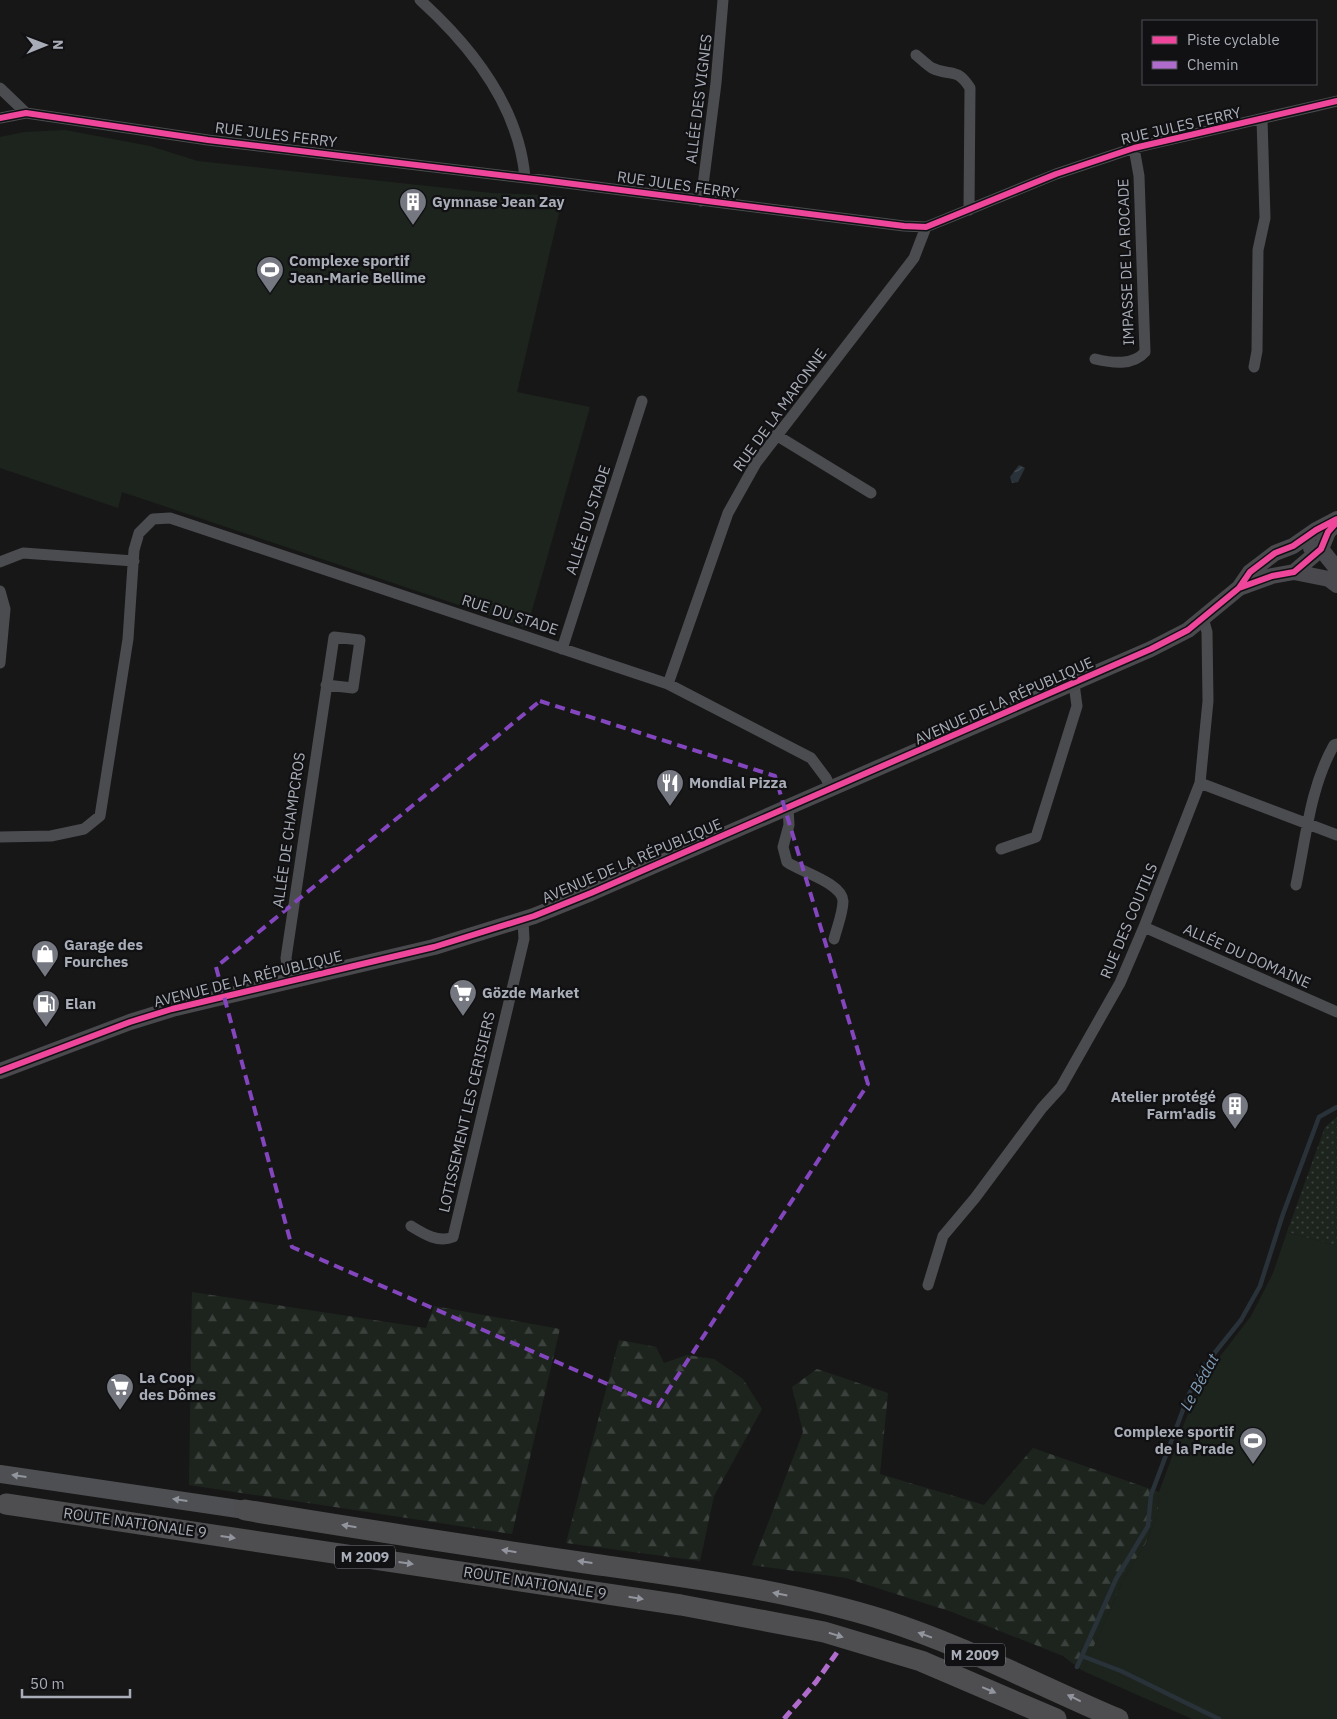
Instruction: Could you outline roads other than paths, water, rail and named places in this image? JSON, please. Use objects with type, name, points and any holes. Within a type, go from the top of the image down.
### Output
[{"type":"highway","name":"ROUTE NATIONALE 9","points":[[3,1504],[681,1605],[824,1632],[921,1661],[1056,1719]]},
{"type":"highway","name":"ROUTE NATIONALE 9","points":[[245,1510],[786,1595],[884,1620],[933,1638],[1039,1682],[1118,1719]]},
{"type":"main road","name":"M 2009","points":[[0,1474],[245,1510]]},
{"type":"street","points":[[420,0],[438,16],[474,57],[504,104],[519,142],[525,178]]},
{"type":"street","name":"ALLÉE DES VIGNES","points":[[701,201],[716,84],[723,0]]},
{"type":"street","points":[[916,55],[933,69],[951,71],[964,78],[970,88],[969,210]]},
{"type":"street","points":[[0,88],[26,112]]},
{"type":"street","name":"RUE JULES FERRY","points":[[0,118],[26,112],[208,140],[904,226],[926,227],[1056,174],[1134,148],[1337,101]]},
{"type":"street","name":"RUE JULES FERRY","points":[[1254,367],[1258,250],[1265,218],[1262,119]]},
{"type":"street","name":"IMPASSE DE LA ROCADE","points":[[1095,359],[1110,362],[1133,361],[1145,352],[1139,176],[1134,148]]},
{"type":"street","name":"RUE DE LA MARONNE","points":[[668,684],[728,512],[756,463],[776,435],[914,258],[926,227]]},
{"type":"street","name":"ALLÉE DU STADE","points":[[562,648],[642,401]]},
{"type":"street","points":[[776,435],[871,493]]},
{"type":"street","name":"RUE DU STADE","points":[[134,561],[134,550],[139,533],[153,519],[170,518],[668,684],[811,758],[826,778],[831,789]]},
{"type":"street","name":"AVENUE DE LA RÉPUBLIQUE","points":[[0,1071],[130,1022],[172,1009],[434,947],[523,920],[788,808],[1151,649],[1188,630],[1239,588],[1250,572],[1275,553],[1293,546],[1316,530],[1337,521]]},
{"type":"street","name":"AVENUE DE LA RÉPUBLIQUE","points":[[1239,588],[1272,576],[1294,572],[1320,549],[1328,532],[1337,521]]},
{"type":"street","points":[[1293,546],[1320,549],[1337,569]]},
{"type":"street","points":[[0,562],[22,553],[134,561],[128,639],[100,816],[84,829],[51,836],[0,837]]},
{"type":"street","points":[[1294,572],[1329,580],[1337,585]]},
{"type":"street","points":[[0,591],[5,609],[0,663]]},
{"type":"street","name":"RUE DES COUTILS","points":[[928,1285],[943,1236],[1042,1108],[1061,1087],[1120,983],[1144,926],[1200,783],[1208,701],[1206,632],[1203,618]]},
{"type":"street","name":"ALLÉE DE CHAMPCROS","points":[[290,980],[286,958],[326,685],[334,636],[360,640],[353,688],[326,685]]},
{"type":"street","points":[[1001,850],[1036,837],[1077,706],[1074,684]]},
{"type":"street","points":[[1296,885],[1316,784],[1325,761],[1337,744]]},
{"type":"street","points":[[1200,783],[1337,835]]},
{"type":"street","points":[[788,808],[789,824],[783,847],[787,862],[835,887],[842,894],[843,903],[834,939]]},
{"type":"street","name":"LOTISSEMENT LES CERISIERS","points":[[411,1226],[426,1235],[446,1240],[453,1237],[524,939],[523,920]]},
{"type":"street","name":"ALLÉE DU DOMAINE","points":[[1144,926],[1337,1012]]},
{"type":"water","points":[[1019,465],[1025,468],[1018,482],[1012,483],[1010,477]]},
{"type":"waterway","name":"Le Bédat","points":[[1077,1667],[1116,1579],[1148,1526],[1151,1495],[1189,1394],[1205,1365],[1241,1320],[1260,1286],[1283,1214],[1319,1117],[1337,1107]]},
{"type":"waterway","points":[[1082,1656],[1121,1671],[1219,1719]]},
{"type":"place","name":"Gymnase Jean Zay","points":[[413,226]]},
{"type":"place","name":"Complexe sportif Jean-Marie Bellime","points":[[270,294]]},
{"type":"place","name":"Mondial Pizza","points":[[670,807]]},
{"type":"place","name":"Garage des Fourches","points":[[45,978]]},
{"type":"place","name":"Gözde Market","points":[[463,1017]]},
{"type":"place","name":"Elan","points":[[46,1028]]},
{"type":"place","name":"Atelier protégé Farm'adis","points":[[1235,1130]]},
{"type":"place","name":"La Coop des Dômes","points":[[120,1411]]},
{"type":"place","name":"Complexe sportif de la Prade","points":[[1253,1465]]}]
